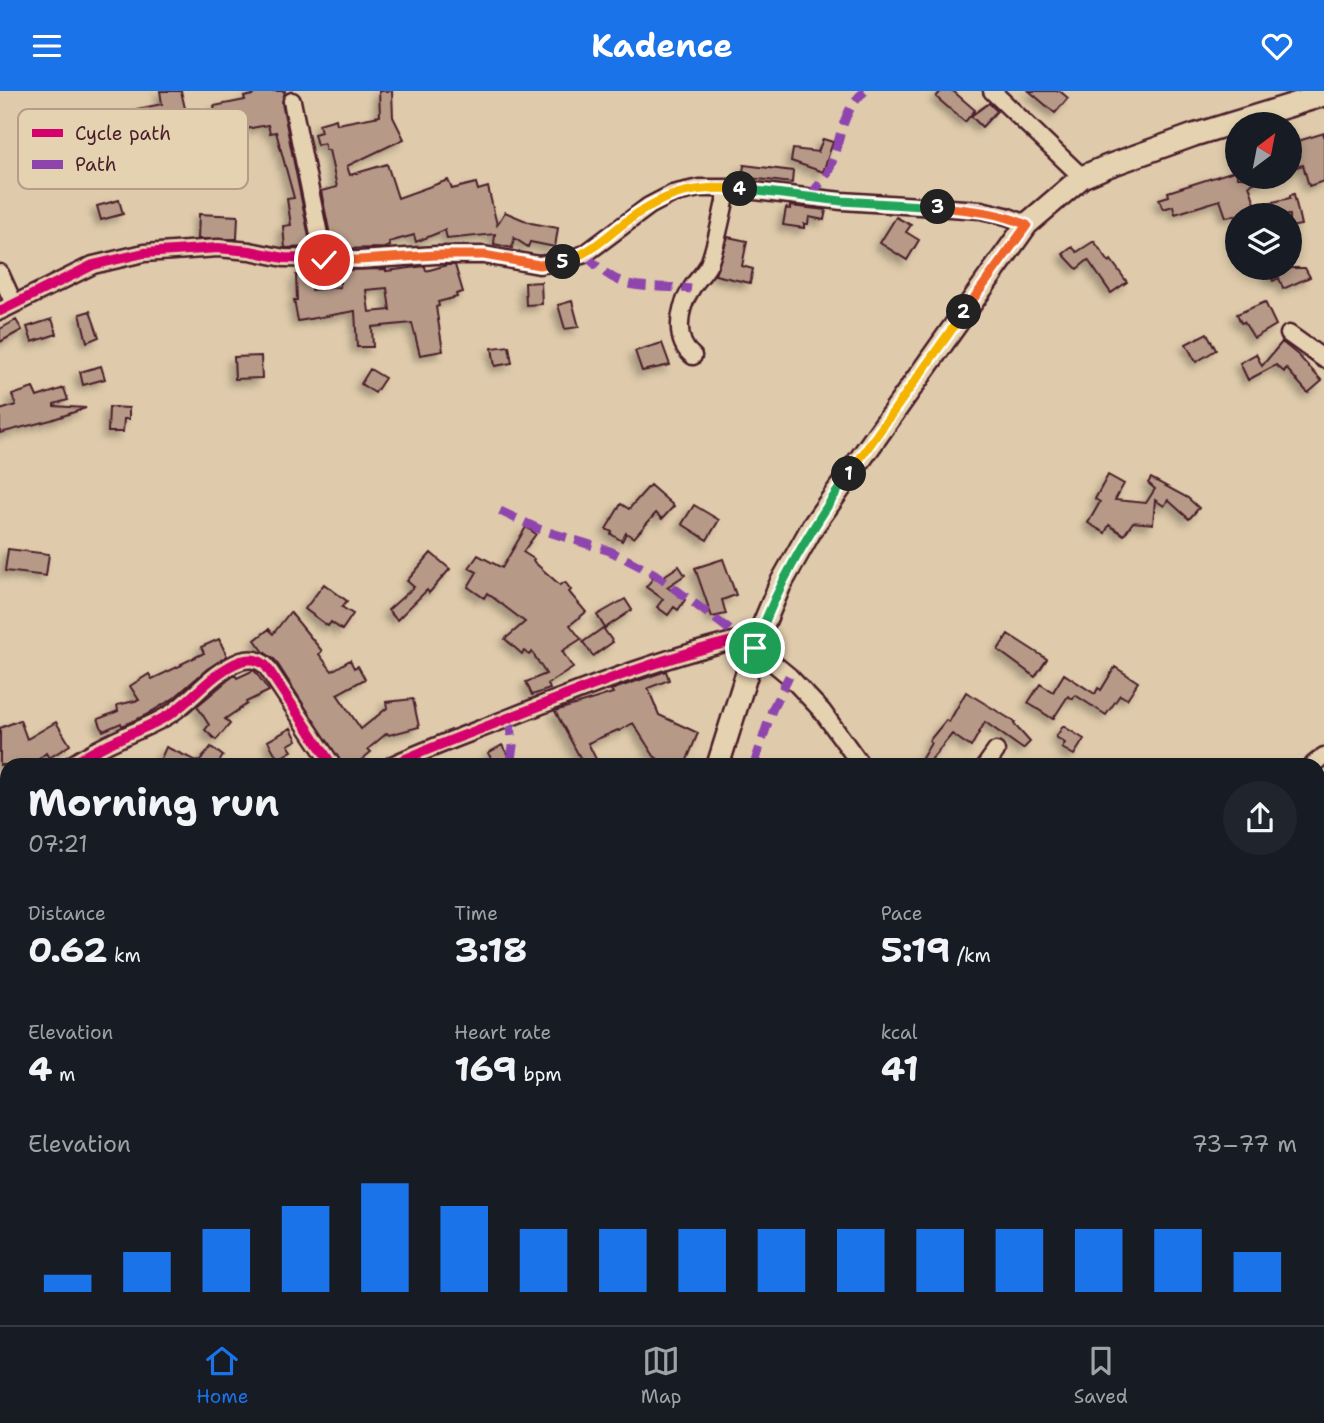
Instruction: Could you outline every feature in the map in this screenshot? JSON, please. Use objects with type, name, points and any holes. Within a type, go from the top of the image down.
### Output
[{"type":"main road","points":[[720,758],[757,641],[780,585],[813,526],[1027,225],[1082,177],[1292,97],[1324,95]]},
{"type":"street","points":[[992,91],[1082,177]]},
{"type":"street","points":[[292,101],[324,260]]},
{"type":"street","points":[[0,273],[7,308],[93,265],[144,253],[218,248],[284,258],[324,260],[484,255],[539,265],[585,254],[625,222],[672,194],[699,188],[728,188],[842,201],[981,210],[1027,225]]},
{"type":"street","points":[[693,356],[685,350],[680,333],[683,303],[708,267],[728,188]]},
{"type":"street","points":[[1289,334],[1324,359]]},
{"type":"street","points":[[407,758],[563,695],[713,645],[757,641],[822,711],[857,758]]},
{"type":"street","points":[[83,758],[157,722],[174,712],[222,672],[241,661],[252,659],[266,666],[327,758]]},
{"type":"street","points":[[991,758],[996,751]]},
{"type":"building","points":[[160,91],[181,91],[185,109],[137,109],[162,104]]},
{"type":"building","points":[[252,91],[285,91],[282,103],[311,247],[285,248],[283,226],[291,225],[287,199],[294,198],[276,132],[270,133],[268,125],[248,129],[248,109],[215,109],[214,106],[245,100],[244,97],[253,95]]},
{"type":"building","points":[[379,91],[392,91],[393,117],[404,139],[347,166],[350,175],[387,164],[398,198],[448,180],[452,189],[476,183],[478,190],[488,187],[497,225],[505,212],[531,223],[558,228],[555,247],[530,242],[528,247],[514,238],[512,248],[494,244],[495,234],[447,239],[445,230],[416,242],[414,235],[389,242],[390,246],[384,248],[333,249],[321,191],[337,187],[329,150],[326,150],[324,143],[317,145],[314,134],[321,132],[319,124],[336,119],[337,124],[380,116]]},
{"type":"building","points":[[941,91],[953,91],[975,110],[965,122],[936,97]]},
{"type":"building","points":[[1029,91],[1060,91],[1068,98],[1055,113]]},
{"type":"building","points":[[989,103],[997,111],[982,127],[971,116]]},
{"type":"building","points":[[1324,133],[1324,181],[1309,186],[1302,165],[1302,140]]},
{"type":"building","points":[[823,139],[833,142],[823,172],[791,161],[793,149],[818,152]]},
{"type":"building","points":[[744,165],[793,171],[792,183],[742,177]]},
{"type":"building","points":[[1225,174],[1225,189],[1250,189],[1255,203],[1225,203],[1225,214],[1220,200],[1175,214],[1173,206],[1163,209],[1159,199],[1169,196],[1168,192]]},
{"type":"building","points":[[1294,194],[1296,203],[1269,203],[1290,198],[1290,195]]},
{"type":"building","points":[[119,200],[123,214],[101,220],[97,206]]},
{"type":"building","points":[[790,206],[826,210],[824,220],[809,217],[804,228],[783,225],[786,208],[790,209]]},
{"type":"building","points":[[199,214],[238,216],[237,239],[198,239]]},
{"type":"building","points":[[896,217],[911,225],[906,232],[919,240],[907,260],[880,243]]},
{"type":"building","points":[[728,237],[747,241],[742,266],[753,269],[750,283],[715,275]]},
{"type":"building","points":[[1094,241],[1127,282],[1111,293],[1088,260],[1077,269],[1063,254],[1072,247],[1077,252]]},
{"type":"building","points":[[455,265],[463,292],[456,294],[457,297],[438,302],[439,306],[436,307],[443,351],[420,355],[412,323],[372,327],[373,347],[357,347],[355,311],[298,321],[294,300],[297,300],[296,275],[310,274],[312,290],[340,287],[340,270],[386,271],[425,266],[426,271]],"holes":[[[387,288],[390,310],[369,312],[366,290]]]},
{"type":"building","points":[[1302,268],[1305,268],[1310,277],[1283,289],[1280,280],[1302,280]]},
{"type":"building","points":[[541,282],[542,304],[526,305],[525,283]]},
{"type":"building","points":[[572,301],[579,327],[565,329],[558,305]]},
{"type":"building","points":[[1265,302],[1276,325],[1254,338],[1237,314]]},
{"type":"building","points":[[90,311],[99,337],[87,342],[80,314]]},
{"type":"building","points":[[52,319],[57,334],[32,342],[27,327]]},
{"type":"building","points":[[16,320],[22,330],[0,342],[0,329]]},
{"type":"building","points":[[1207,333],[1216,350],[1196,362],[1186,344]]},
{"type":"building","points":[[1282,342],[1322,381],[1308,393],[1286,368],[1284,372],[1276,365],[1248,380],[1240,363],[1256,354],[1262,366]]},
{"type":"building","points":[[662,343],[670,365],[642,371],[635,351]]},
{"type":"building","points":[[509,346],[512,363],[495,366],[492,348]]},
{"type":"building","points":[[261,356],[262,378],[235,379],[234,357]]},
{"type":"building","points":[[101,366],[105,379],[83,385],[80,372]]},
{"type":"building","points":[[370,369],[385,378],[375,393],[361,384]]},
{"type":"building","points":[[33,388],[37,397],[64,388],[68,400],[54,406],[86,408],[0,433],[0,410],[16,405],[12,395]]},
{"type":"building","points":[[109,407],[129,408],[129,419],[124,419],[123,432],[108,432]]},
{"type":"building","points":[[1108,475],[1124,484],[1115,500],[1146,503],[1155,489],[1148,483],[1151,478],[1188,498],[1199,508],[1189,519],[1168,500],[1164,506],[1155,500],[1153,524],[1133,522],[1124,535],[1109,525],[1105,533],[1088,523],[1100,502],[1095,499]]},
{"type":"building","points":[[650,485],[674,506],[662,519],[656,513],[634,538],[626,533],[622,541],[611,534],[612,532],[606,529],[621,504],[629,509]]},
{"type":"building","points":[[694,505],[719,520],[707,540],[682,524]]},
{"type":"building","points":[[526,527],[536,534],[523,552],[560,585],[565,582],[571,590],[569,592],[586,612],[570,625],[581,639],[562,651],[573,668],[548,684],[550,689],[532,695],[526,682],[546,674],[532,652],[529,655],[524,651],[522,654],[505,639],[525,622],[487,593],[484,598],[468,587],[477,572],[469,568],[478,555],[502,568]]},
{"type":"building","points":[[8,549],[49,554],[46,576],[5,571]]},
{"type":"building","points":[[431,553],[450,569],[429,593],[427,590],[397,620],[388,610],[414,587],[407,581]]},
{"type":"building","points":[[723,559],[736,595],[722,600],[726,614],[712,617],[695,568]]},
{"type":"building","points":[[679,566],[685,575],[667,587],[685,600],[678,610],[674,607],[668,615],[657,607],[663,599],[646,587],[654,577],[658,580]]},
{"type":"building","points":[[324,584],[347,601],[342,607],[353,614],[342,630],[331,622],[328,626],[305,609]]},
{"type":"building","points":[[625,599],[632,610],[605,628],[597,615]]},
{"type":"building","points":[[290,612],[322,651],[319,654],[332,671],[350,660],[354,668],[358,666],[365,679],[337,694],[361,729],[387,708],[386,702],[413,699],[419,727],[389,735],[387,733],[368,749],[371,752],[364,758],[338,758],[275,660],[264,652],[255,640],[269,629],[273,634]]},
{"type":"building","points":[[603,628],[613,642],[593,656],[583,642]]},
{"type":"building","points":[[1008,634],[1047,659],[1035,677],[998,650]]},
{"type":"building","points":[[219,639],[227,656],[207,669],[174,698],[144,716],[103,731],[98,719],[118,711],[117,705],[139,700],[130,686],[149,674],[152,679],[182,665],[204,653],[201,647]]},
{"type":"building","points":[[1115,667],[1138,682],[1127,699],[1120,695],[1106,715],[1075,695],[1073,699],[1068,696],[1053,719],[1028,703],[1040,684],[1053,692],[1064,674],[1095,694],[1098,688],[1101,690]]},
{"type":"building","points":[[254,670],[269,691],[246,702],[247,704],[225,719],[230,724],[216,740],[205,730],[209,725],[197,706],[235,675],[237,678]]},
{"type":"building","points":[[666,671],[669,680],[648,688],[659,715],[698,733],[688,758],[657,758],[633,723],[588,743],[596,758],[580,758],[555,711],[613,693],[611,690]]},
{"type":"building","points":[[966,692],[1015,722],[1030,742],[1023,749],[985,722],[971,747],[952,734],[933,758],[922,758],[931,743],[929,741],[946,720],[949,722]]},
{"type":"building","points":[[20,720],[27,739],[56,722],[70,745],[49,758],[46,753],[40,758],[0,758],[0,728]]},
{"type":"building","points":[[1063,726],[1084,739],[1074,755],[1062,748],[1065,743],[1056,737]]},
{"type":"building","points":[[291,728],[297,740],[288,745],[292,751],[280,758],[268,741]]},
{"type":"building","points":[[502,745],[510,758],[491,758],[488,753]]},
{"type":"building","points":[[166,747],[190,758],[161,758]]},
{"type":"building","points":[[211,747],[223,756],[222,758],[202,758]]},
{"type":"marked path","points":[[809,197],[827,174],[846,118],[865,91]]},
{"type":"marked path","points":[[585,254],[598,267],[622,282],[691,289]]},
{"type":"marked path","points":[[500,511],[539,529],[610,551],[655,574],[742,639]]},
{"type":"marked path","points":[[756,758],[772,710],[789,676]]},
{"type":"marked path","points":[[509,718],[513,746],[511,758]]},
{"type":"cycle path","points":[[0,311],[93,265],[144,253],[218,248],[284,258],[359,260],[484,255],[539,265],[563,261],[585,254],[649,206],[672,194],[699,188],[728,188],[842,201],[981,210],[1027,224]]},
{"type":"cycle path","points":[[409,758],[634,671],[727,642],[759,635]]},
{"type":"cycle path","points":[[83,758],[166,717],[222,671],[231,665],[251,659],[266,666],[327,758]]},
{"type":"route","points":[[324,260],[484,255],[539,265],[563,261],[585,254],[649,206],[672,194],[699,188],[728,188],[842,201],[981,210],[1027,225],[813,526],[780,585],[755,648]]}]
